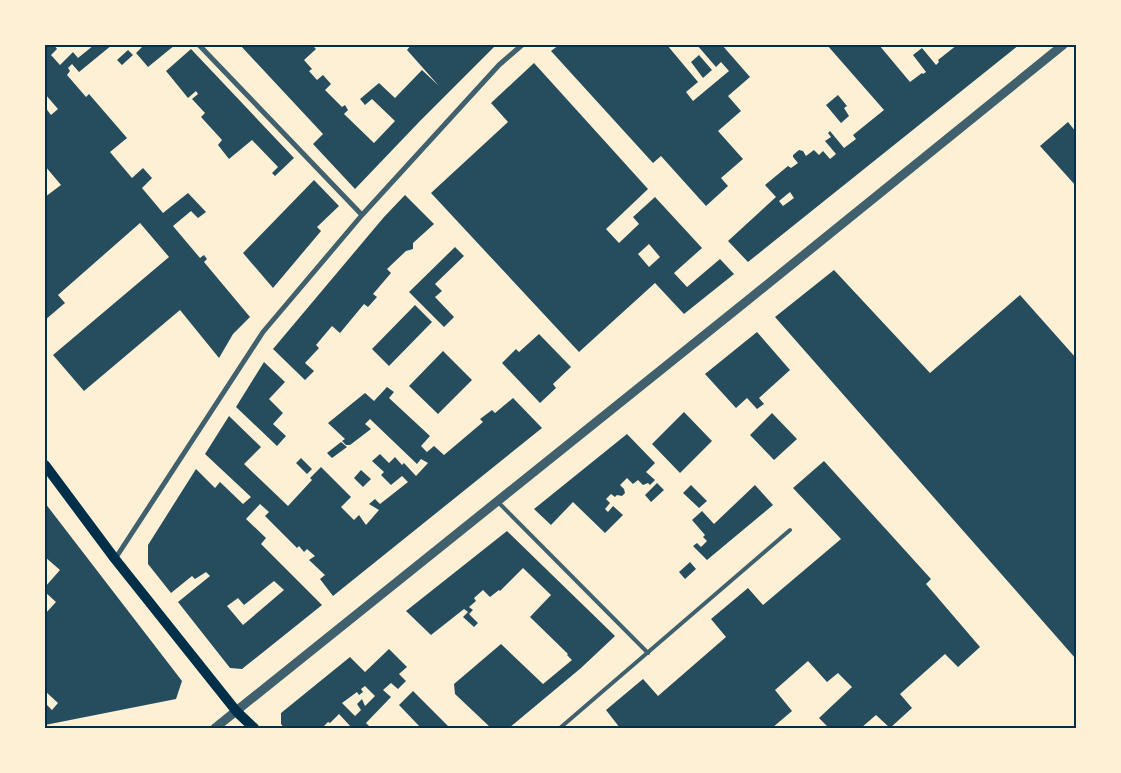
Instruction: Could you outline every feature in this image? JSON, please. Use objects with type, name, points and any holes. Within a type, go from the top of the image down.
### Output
[{"type":"main road","points":[[45,465],[115,559],[237,712],[254,728]]},
{"type":"street","points":[[199,45],[362,215]]},
{"type":"street","points":[[115,559],[255,342],[362,215],[499,65],[522,45]]},
{"type":"street","points":[[215,728],[1062,45]]},
{"type":"lane","points":[[497,501],[648,652]]},
{"type":"lane","points":[[560,728],[790,530]]},
{"type":"building","points":[[45,45],[54,45],[57,49],[51,55],[60,65],[73,52],[78,58],[94,45],[112,45],[79,72],[72,64],[68,68],[70,71],[67,75],[86,97],[89,94],[127,138],[110,152],[132,178],[143,168],[152,178],[142,188],[163,213],[188,193],[206,212],[198,218],[191,211],[173,226],[200,258],[204,255],[207,259],[204,262],[250,317],[233,334],[219,358],[180,310],[84,391],[53,355],[169,257],[140,223],[58,295],[65,303],[45,320],[45,197],[61,185],[45,166],[45,107],[51,115],[58,109],[45,94]]},
{"type":"building","points":[[140,45],[175,45],[148,67],[136,53],[142,47]]},
{"type":"building","points":[[240,45],[312,45],[316,49],[304,60],[312,69],[309,71],[317,80],[323,75],[331,84],[325,90],[342,107],[345,105],[348,110],[344,114],[374,143],[395,121],[372,99],[365,105],[360,99],[379,83],[395,98],[422,70],[439,86],[407,50],[411,45],[496,45],[355,189],[313,144],[323,134]]},
{"type":"building","points":[[559,45],[667,45],[698,82],[686,92],[693,101],[729,71],[721,62],[716,67],[697,45],[722,45],[750,77],[728,96],[741,111],[718,131],[743,159],[721,178],[728,186],[706,206],[661,156],[653,163],[551,51]]},
{"type":"building","points":[[827,45],[879,45],[910,82],[926,72],[913,55],[922,48],[936,65],[939,62],[938,60],[957,45],[962,47],[965,45],[1019,45],[748,262],[728,241],[776,197],[765,185],[788,166],[791,168],[798,163],[793,155],[799,150],[803,151],[806,156],[814,150],[819,155],[823,151],[830,159],[836,154],[825,141],[831,137],[828,133],[830,131],[844,148],[856,139],[853,135],[884,110]],"holes":[[[790,192],[794,198],[783,206],[779,201]]]},
{"type":"building","points":[[191,49],[294,158],[275,176],[272,173],[278,167],[252,140],[229,159],[218,145],[222,140],[201,117],[205,113],[192,99],[198,94],[196,91],[188,98],[166,71]]},
{"type":"building","points":[[128,50],[133,55],[122,65],[117,60]]},
{"type":"building","points":[[699,55],[712,70],[703,78],[691,62]]},
{"type":"building","points":[[534,63],[648,189],[606,229],[619,243],[639,224],[633,217],[655,197],[702,248],[674,273],[687,287],[720,259],[734,274],[684,314],[655,283],[579,352],[431,193],[508,122],[491,103]],"holes":[[[649,244],[660,257],[649,267],[638,254]]]},
{"type":"building","points":[[838,95],[847,106],[844,108],[849,116],[841,123],[826,105]]},
{"type":"building","points":[[1068,122],[1076,132],[1076,186],[1040,146]]},
{"type":"building","points":[[314,180],[339,206],[317,227],[321,231],[273,288],[243,253]]},
{"type":"building","points":[[405,195],[434,224],[413,243],[413,249],[406,251],[387,269],[391,273],[373,294],[377,297],[368,307],[364,304],[340,333],[332,326],[316,345],[319,348],[305,363],[314,371],[305,380],[273,349],[384,217]]},
{"type":"building","points":[[455,247],[464,256],[435,284],[442,291],[435,297],[454,317],[444,327],[409,292]]},
{"type":"building","points":[[834,270],[930,373],[1020,295],[1076,358],[1076,659],[775,317]]},
{"type":"building","points":[[415,305],[432,322],[389,366],[372,349]]},
{"type":"building","points":[[757,332],[790,370],[759,398],[764,404],[757,409],[747,398],[736,408],[705,374]]},
{"type":"building","points":[[539,334],[571,367],[553,384],[556,388],[540,403],[502,363],[516,349],[519,352]]},
{"type":"building","points":[[443,351],[472,380],[438,414],[409,386]]},
{"type":"building","points":[[264,362],[285,382],[269,399],[283,413],[273,424],[286,436],[277,446],[236,407]]},
{"type":"building","points":[[387,387],[394,392],[389,398],[430,436],[421,446],[427,452],[434,446],[444,455],[483,422],[480,419],[492,410],[495,413],[513,398],[542,428],[333,596],[320,579],[325,575],[309,560],[315,556],[307,549],[304,552],[299,546],[297,548],[265,516],[269,512],[260,504],[246,519],[266,538],[261,544],[322,605],[242,669],[230,668],[178,602],[210,576],[206,572],[195,579],[192,576],[171,593],[148,564],[148,545],[196,469],[215,488],[220,482],[243,504],[251,497],[205,454],[229,416],[261,447],[244,464],[288,506],[312,480],[310,478],[321,467],[351,497],[341,507],[354,520],[359,515],[366,525],[379,510],[369,504],[375,499],[380,504],[408,482],[402,476],[391,485],[381,475],[384,472],[372,461],[380,454],[389,463],[395,457],[402,465],[404,463],[416,476],[428,463],[421,459],[417,464],[370,419],[365,424],[371,429],[350,445],[346,445],[342,441],[345,439],[328,423],[365,393],[374,401]],"holes":[[[274,581],[284,590],[243,625],[227,606],[238,598],[244,605]]]},
{"type":"building","points":[[684,412],[712,441],[680,473],[652,444]]},
{"type":"building","points":[[772,413],[797,439],[774,460],[750,435]]},
{"type":"building","points":[[627,434],[655,463],[646,472],[655,480],[650,485],[648,483],[643,485],[638,480],[633,484],[627,478],[620,485],[625,493],[622,496],[617,495],[615,497],[611,494],[606,499],[610,503],[605,509],[608,512],[613,506],[623,515],[605,533],[573,502],[551,525],[534,509]]},
{"type":"building","points":[[341,442],[347,447],[332,458],[327,453]]},
{"type":"building","points":[[301,458],[312,469],[307,474],[296,463]]},
{"type":"building","points":[[824,461],[931,579],[926,584],[980,647],[958,667],[945,654],[900,694],[912,708],[890,728],[876,715],[861,728],[829,728],[819,718],[852,687],[838,673],[827,682],[808,661],[775,690],[792,711],[772,728],[620,728],[606,710],[643,679],[658,696],[726,637],[711,619],[748,588],[763,605],[841,539],[793,488]]},
{"type":"building","points":[[361,470],[371,479],[363,487],[354,478]]},
{"type":"building","points":[[657,483],[664,490],[651,502],[645,495]]},
{"type":"building","points":[[691,485],[707,501],[699,508],[683,493]]},
{"type":"building","points":[[755,485],[773,505],[707,560],[693,546],[697,543],[701,547],[707,541],[703,537],[705,535],[692,520],[702,511],[714,524]]},
{"type":"building","points":[[45,503],[182,681],[176,699],[45,725],[45,703],[52,710],[58,703],[45,691],[45,614],[56,602],[45,592],[45,587],[60,570],[45,557]]},
{"type":"building","points":[[507,531],[615,636],[581,668],[509,728],[491,728],[455,694],[454,684],[501,644],[543,684],[572,660],[530,617],[551,595],[523,568],[500,591],[490,597],[483,590],[474,598],[476,601],[469,607],[473,610],[469,614],[478,623],[474,627],[463,617],[468,612],[464,609],[431,635],[406,611]]},
{"type":"building","points":[[690,562],[696,569],[685,579],[679,572]]},
{"type":"building","points":[[389,649],[407,667],[399,674],[406,681],[398,689],[391,683],[383,690],[391,697],[366,723],[371,728],[352,728],[339,714],[330,723],[328,722],[324,728],[284,728],[281,724],[281,713],[350,657],[365,672]],"holes":[[[365,686],[375,696],[365,706],[362,699],[357,704],[361,710],[355,716],[342,703],[357,692],[359,695],[363,692],[361,689]]]},
{"type":"building","points":[[413,691],[450,728],[421,728],[399,705]]}]
